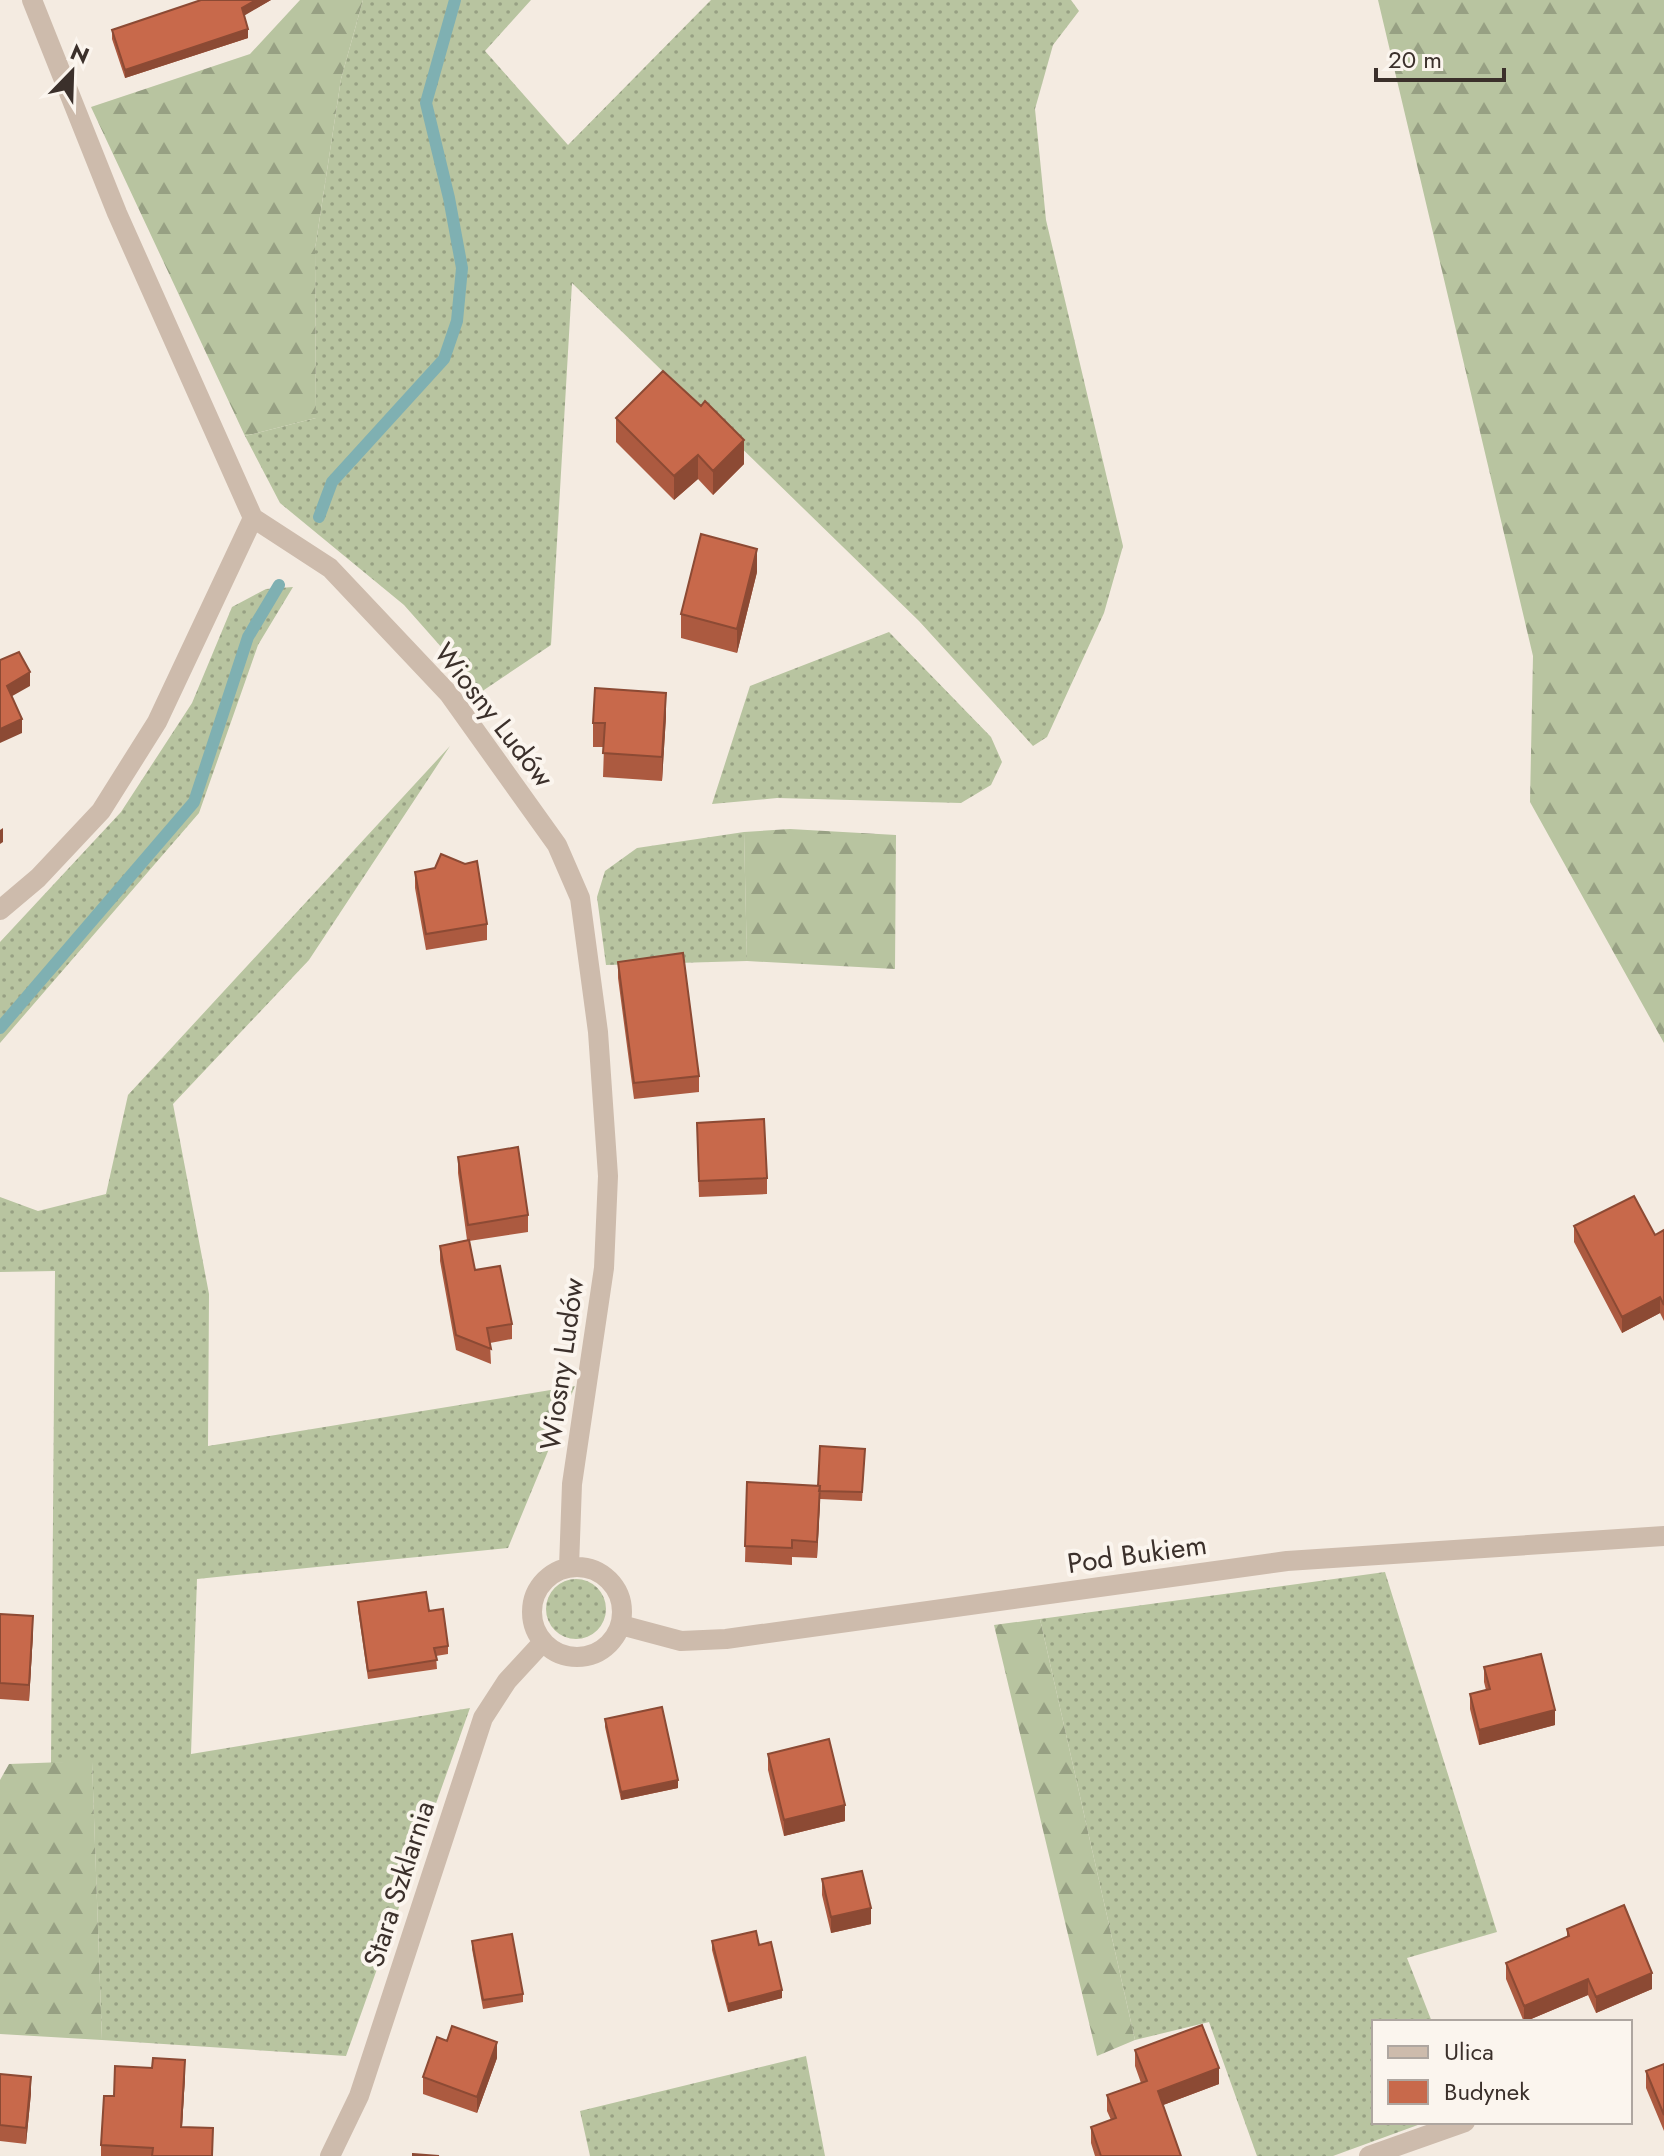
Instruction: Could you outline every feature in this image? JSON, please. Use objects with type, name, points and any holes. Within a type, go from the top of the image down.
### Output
[{"type":"street","points":[[0,910],[38,878],[101,811],[157,722],[253,518],[117,213],[32,0]]},
{"type":"street","name":"Wiosny Ludów","points":[[253,518],[330,568],[449,694],[557,845],[580,898],[598,1032],[608,1176],[604,1268],[572,1484],[569,1567]]},
{"type":"street","name":"Pod Bukiem","points":[[621,1625],[681,1641],[726,1639],[1287,1561],[1664,1536]]},
{"type":"street","points":[[585,1566],[599,1572],[620,1594],[623,1610],[621,1625],[606,1648],[594,1655],[580,1658],[567,1656],[543,1642],[531,1618],[532,1603],[545,1579],[556,1571],[585,1566]]},
{"type":"street","name":"Stara Szklarnia","points":[[330,2156],[359,2096],[483,1718],[507,1681],[543,1642]]},
{"type":"street","points":[[1369,2156],[1459,2124]]},
{"type":"green space","points":[[300,0],[363,0],[341,79],[315,249],[316,418],[245,436],[91,107],[250,54]]},
{"type":"green space","points":[[363,0],[531,0],[485,51],[568,145],[711,0],[1071,0],[1079,11],[1053,45],[1035,109],[1046,220],[1123,546],[1104,613],[1047,737],[1033,746],[919,621],[572,283],[551,645],[481,692],[404,605],[280,503],[245,436],[316,418],[315,249],[341,79]]},
{"type":"green space","points":[[1378,0],[1664,0],[1664,1043],[1530,802],[1533,656]]},
{"type":"green space","points":[[293,587],[258,645],[199,813],[0,1043],[0,942],[121,812],[192,703],[232,607],[266,589]]},
{"type":"green space","points":[[889,632],[991,737],[1002,762],[991,785],[961,803],[777,798],[712,804],[750,686]]},
{"type":"green space","points":[[450,746],[309,960],[173,1104],[209,1294],[208,1446],[575,1386],[508,1548],[197,1579],[191,1754],[470,1708],[346,2056],[102,2040],[92,1762],[51,1763],[55,1271],[0,1272],[0,1197],[38,1211],[106,1194],[128,1095]]},
{"type":"green space","points":[[790,829],[896,835],[895,969],[747,961],[744,832]]},
{"type":"green space","points":[[744,832],[747,961],[606,965],[597,897],[605,871],[637,848]]},
{"type":"green space","points":[[1385,1572],[1497,1932],[1407,1958],[1431,2020],[1372,2020],[1372,2124],[1421,2124],[1333,2156],[1257,2156],[1209,2022],[1135,2040],[1040,1619]]},
{"type":"green space","points":[[576,1579],[587,1581],[597,1588],[604,1598],[604,1620],[597,1630],[587,1637],[576,1639],[565,1637],[555,1630],[548,1620],[546,1609],[548,1598],[555,1588],[565,1581]]},
{"type":"green space","points":[[1040,1619],[1135,2040],[1097,2056],[994,1625]]},
{"type":"green space","points":[[92,1761],[102,2040],[0,2034],[0,1780],[9,1764]]},
{"type":"green space","points":[[806,2056],[825,2156],[590,2156],[580,2111]]},
{"type":"building","points":[[201,0],[256,0],[242,8],[248,29],[125,70],[112,30]]},
{"type":"building","points":[[663,371],[701,406],[705,401],[744,440],[713,471],[698,455],[674,476],[616,418]]},
{"type":"building","points":[[701,534],[757,549],[737,629],[681,614]]},
{"type":"building","points":[[19,652],[30,672],[7,686],[22,719],[0,729],[0,660]]},
{"type":"building","points":[[595,688],[666,693],[662,757],[603,753],[605,723],[593,723]]},
{"type":"building","points":[[441,854],[465,864],[477,861],[487,924],[426,934],[415,872],[435,868]]},
{"type":"building","points":[[683,953],[699,1076],[634,1083],[618,962]]},
{"type":"building","points":[[764,1119],[767,1178],[699,1181],[697,1123]]},
{"type":"building","points":[[518,1147],[528,1215],[468,1225],[458,1157]]},
{"type":"building","points":[[1634,1196],[1655,1235],[1664,1230],[1664,1305],[1660,1297],[1622,1317],[1574,1226]]},
{"type":"building","points":[[469,1240],[475,1270],[500,1266],[512,1324],[487,1328],[491,1349],[456,1335],[440,1246]]},
{"type":"building","points":[[820,1446],[865,1449],[862,1492],[819,1491]]},
{"type":"building","points":[[747,1482],[820,1486],[817,1542],[792,1540],[792,1548],[745,1546]]},
{"type":"building","points":[[426,1592],[429,1611],[443,1609],[448,1646],[434,1648],[437,1660],[368,1671],[358,1602]]},
{"type":"building","points":[[0,1614],[33,1616],[29,1685],[0,1683]]},
{"type":"building","points":[[1541,1654],[1555,1710],[1479,1730],[1470,1694],[1490,1689],[1484,1667]]},
{"type":"building","points":[[662,1707],[678,1780],[621,1792],[605,1719]]},
{"type":"building","points":[[829,1739],[845,1805],[784,1820],[768,1754]]},
{"type":"building","points":[[862,1871],[871,1908],[831,1917],[822,1879]]},
{"type":"building","points":[[1624,1905],[1652,1973],[1596,1997],[1588,1979],[1524,2006],[1506,1963],[1569,1936],[1567,1929]]},
{"type":"building","points":[[756,1931],[759,1945],[771,1942],[782,1990],[728,2004],[712,1941]]},
{"type":"building","points":[[512,1934],[523,1994],[483,2000],[472,1941]]},
{"type":"building","points":[[1202,2025],[1219,2068],[1158,2091],[1181,2156],[1101,2156],[1091,2127],[1116,2118],[1107,2095],[1147,2081],[1135,2050]]},
{"type":"building","points":[[452,2026],[497,2042],[477,2097],[423,2077],[437,2037],[447,2041]]},
{"type":"building","points":[[153,2058],[185,2060],[181,2127],[213,2128],[212,2156],[152,2156],[153,2148],[101,2145],[104,2096],[114,2096],[115,2066],[152,2068]]},
{"type":"building","points":[[1664,2064],[1664,2115],[1646,2071]]},
{"type":"building","points":[[0,2074],[31,2077],[26,2128],[0,2125]]},
{"type":"waterway","points":[[319,517],[332,482],[444,359],[457,321],[462,268],[426,103],[455,0]]},
{"type":"waterway","points":[[0,1028],[194,802],[248,637],[279,585]]}]
